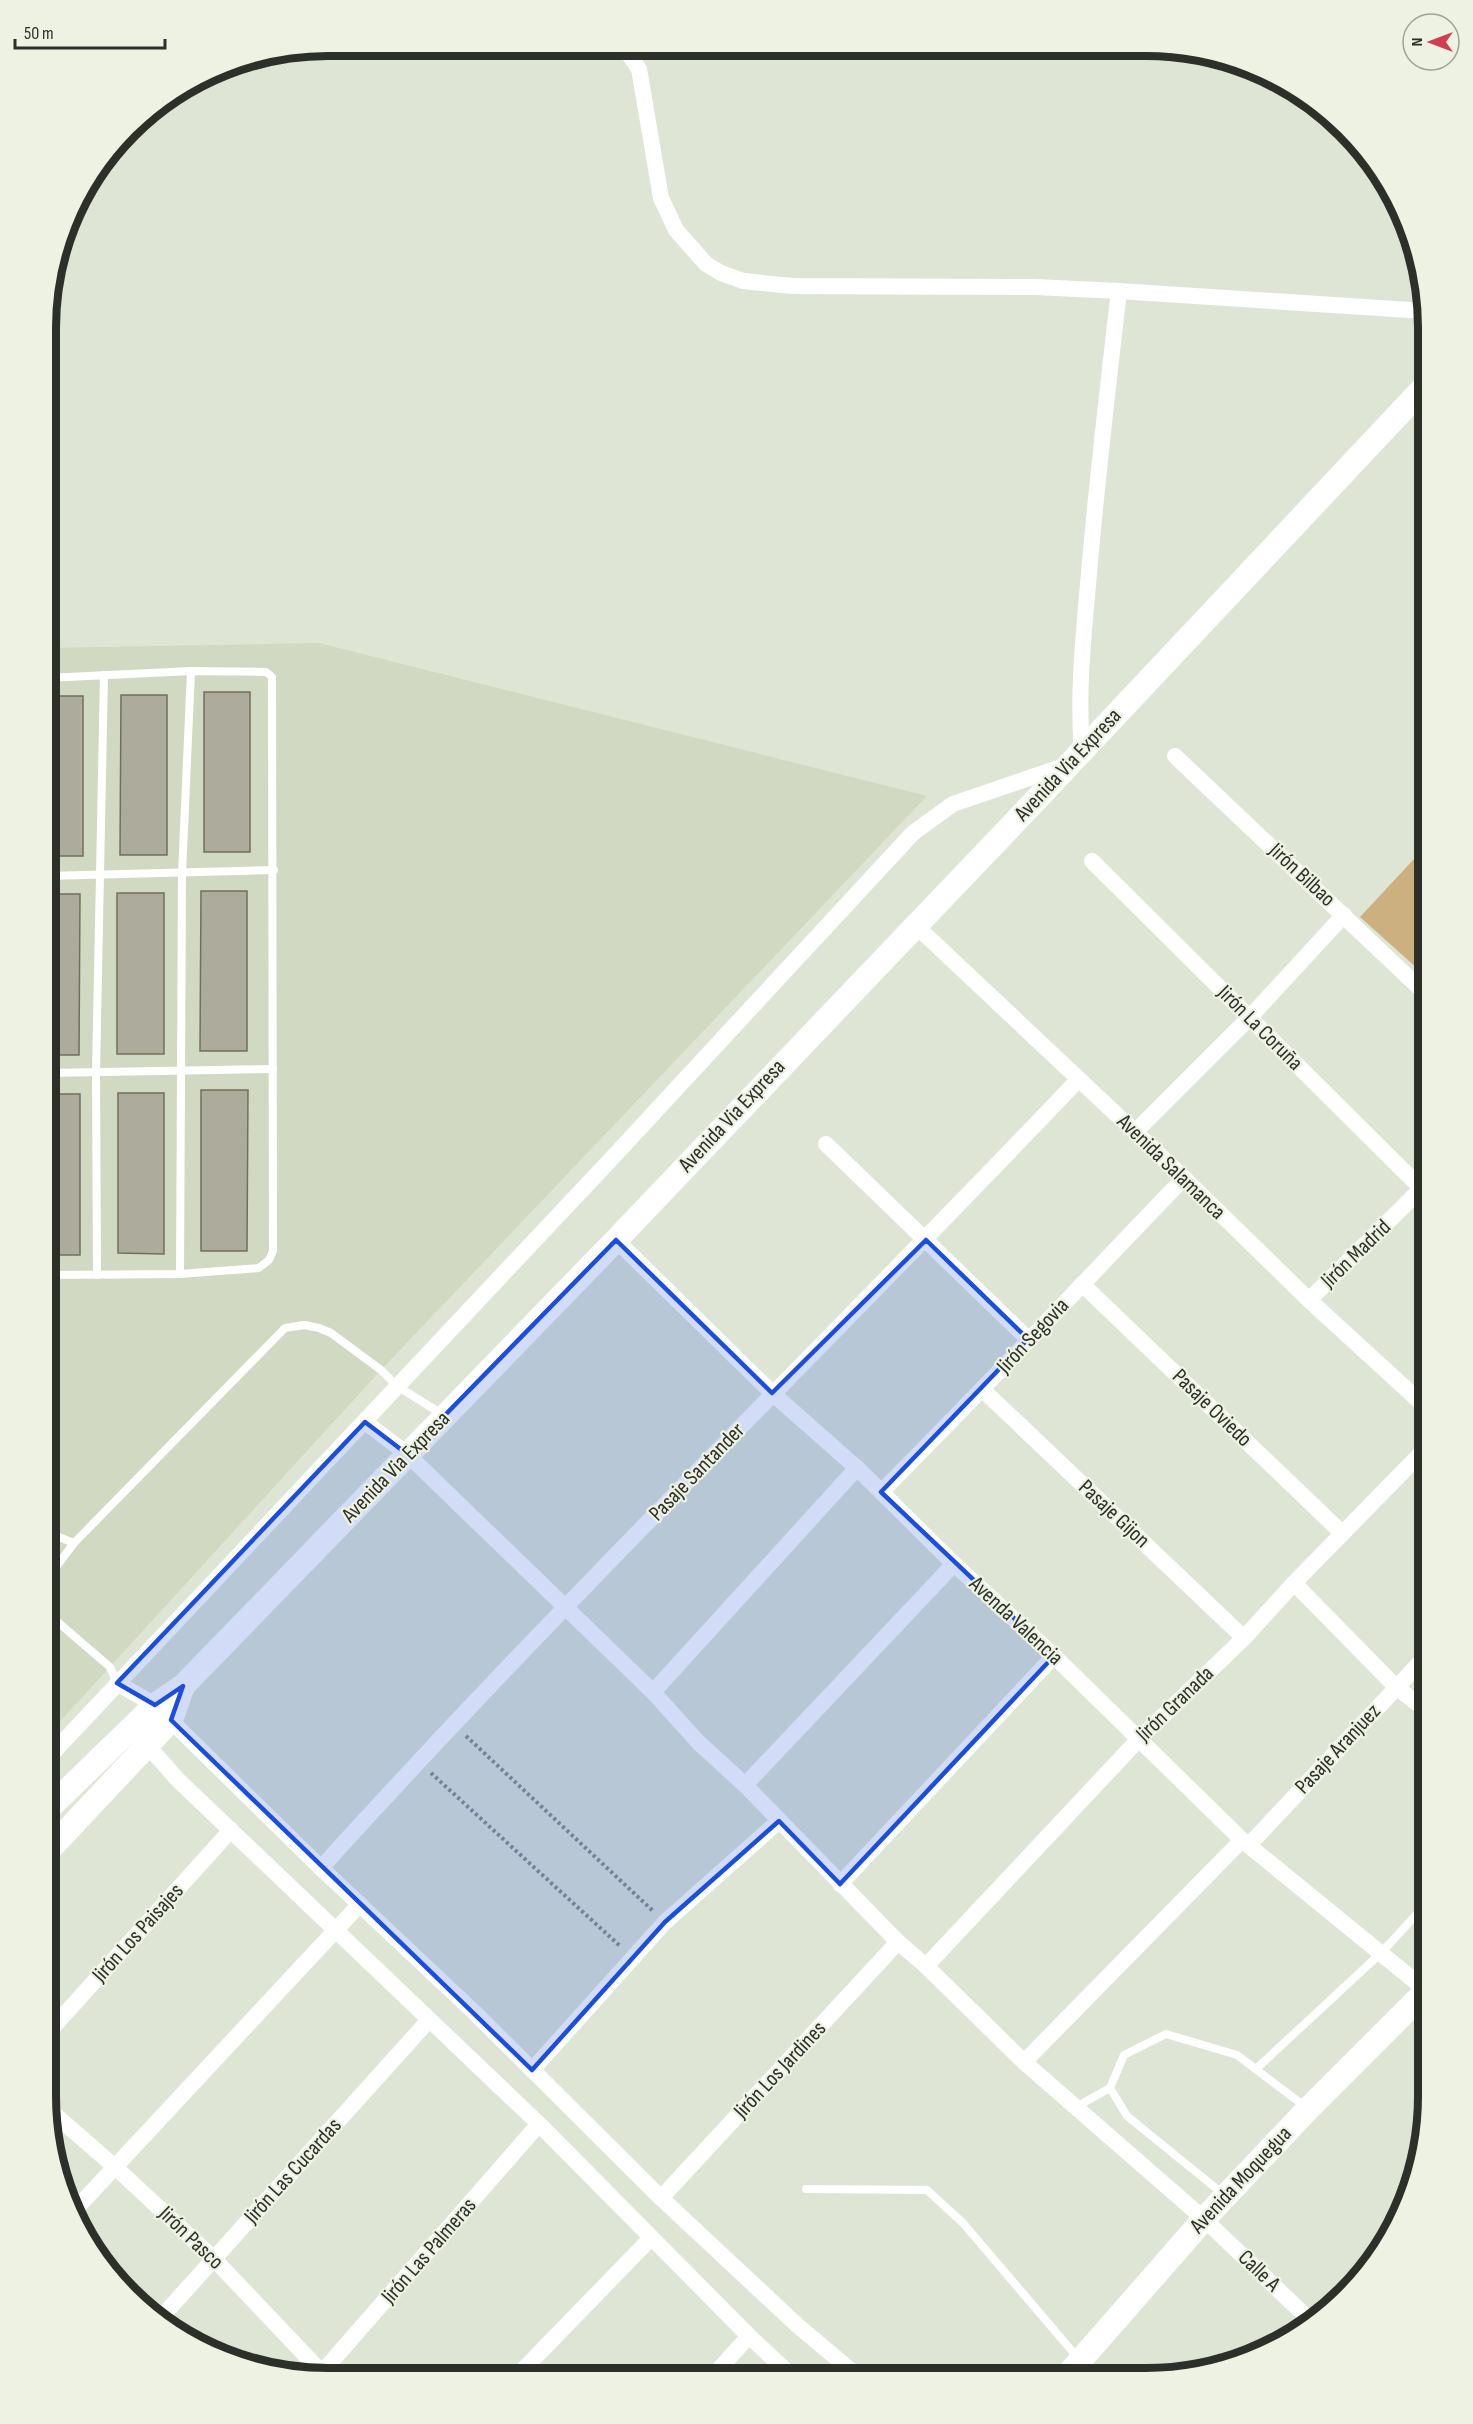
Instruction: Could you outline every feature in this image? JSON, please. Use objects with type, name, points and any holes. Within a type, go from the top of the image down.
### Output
[{"type":"main road","name":"Avenida Via Expresa","points":[[140,1737],[183,1686],[616,1240],[1418,394]]},
{"type":"main road","points":[[56,1803],[140,1737]]},
{"type":"main road","points":[[56,1840],[140,1737]]},
{"type":"main road","name":"Avenida Moquegua","points":[[1073,2368],[1204,2219],[1308,2109],[1418,1999]]},
{"type":"street","points":[[630,56],[639,69],[661,198],[676,231],[706,264],[721,273],[743,281],[792,286],[1035,287],[1417,310]]},
{"type":"street","points":[[56,1749],[365,1422],[913,833],[953,804],[1075,758],[1098,471],[1119,291]]},
{"type":"street","name":"Jirón Bilbao","points":[[1175,756],[1418,986]]},
{"type":"street","name":"Jirón La Coruña","points":[[1092,861],[1418,1181]]},
{"type":"street","points":[[1135,1132],[1250,1017],[1344,915]]},
{"type":"street","name":"Avenida Salamanca","points":[[914,924],[1184,1178],[1309,1300],[1418,1400]]},
{"type":"street","name":"Pasaje Santander","points":[[321,1868],[453,1724],[772,1394],[926,1240],[1078,1080]]},
{"type":"street","points":[[826,1144],[1028,1340]]},
{"type":"street","name":"Jirón Segovia","points":[[881,1492],[983,1390],[1184,1178]]},
{"type":"street","name":"Jirón Madrid","points":[[1309,1300],[1418,1197]]},
{"type":"street","name":"Avenda Valencia","points":[[616,1240],[772,1394],[857,1468],[1246,1843],[1418,1983]]},
{"type":"street","name":"Pasaje Oviedo","points":[[1082,1284],[1342,1533]]},
{"type":"street","name":"Pasaje Gijon","points":[[983,1390],[1244,1638]]},
{"type":"street","name":"Calle A","points":[[365,1422],[407,1454],[653,1692],[698,1742],[745,1785],[898,1942],[926,1966],[1024,2062],[1204,2219],[1306,2316]]},
{"type":"street","name":"Jirón Granada","points":[[926,1966],[1139,1739],[1244,1638],[1294,1583],[1418,1456]]},
{"type":"street","points":[[653,1692],[857,1468]]},
{"type":"street","points":[[745,1785],[954,1564]]},
{"type":"street","points":[[1294,1583],[1395,1686],[1418,1704]]},
{"type":"street","points":[[840,1884],[1054,1656]]},
{"type":"street","name":"Pasaje Aranjuez","points":[[1024,2062],[1246,1843],[1418,1664]]},
{"type":"street","points":[[117,1683],[163,1712],[661,2198],[797,2325],[848,2368]]},
{"type":"street","points":[[140,1737],[178,1780],[539,2124],[783,2368]]},
{"type":"street","points":[[532,2070],[632,1956],[665,1922],[779,1821]]},
{"type":"street","name":"Jirón Los Paisajes","points":[[56,2024],[231,1830]]},
{"type":"street","points":[[79,2206],[360,1904]]},
{"type":"street","name":"Jirón Los Jardines","points":[[661,2198],[898,1942]]},
{"type":"street","name":"Jirón Las Cucardas","points":[[164,2314],[429,2020]]},
{"type":"street","name":"Jirón Pasco","points":[[56,2116],[214,2259],[315,2368]]},
{"type":"street","name":"Jirón Las Palmeras","points":[[328,2368],[539,2124]]},
{"type":"street","points":[[525,2368],[651,2238]]},
{"type":"street","points":[[720,2368],[749,2336]]},
{"type":"lane","points":[[180,1274],[182,874],[191,671]]},
{"type":"lane","points":[[56,678],[191,671],[266,672],[272,677],[274,870],[273,1251],[269,1260],[259,1268],[180,1274],[56,1275]]},
{"type":"lane","points":[[97,1275],[96,1073],[104,675]]},
{"type":"lane","points":[[56,876],[274,870]]},
{"type":"lane","points":[[56,1073],[273,1069]]},
{"type":"lane","points":[[56,1567],[74,1543],[285,1328],[304,1325],[331,1333],[381,1370],[397,1386],[445,1416]]},
{"type":"lane","points":[[56,1536],[74,1543]]},
{"type":"lane","points":[[56,1621],[110,1668],[117,1683]]},
{"type":"lane","points":[[1256,2069],[1381,1953],[1418,1913]]},
{"type":"lane","points":[[1076,2107],[1110,2088],[1124,2055],[1166,2034],[1237,2055],[1308,2109]]},
{"type":"lane","points":[[1110,2088],[1127,2116],[1226,2196]]},
{"type":"lane","points":[[806,2189],[927,2190],[963,2223],[1080,2360]]},
{"type":"path","points":[[453,1724],[665,1922]]},
{"type":"path","points":[[418,1761],[632,1956]]},
{"type":"highlighted area","points":[[616,1240],[772,1393],[926,1240],[1028,1339],[881,1492],[1054,1656],[840,1884],[779,1821],[665,1922],[532,2070],[171,1720],[183,1686],[155,1705],[117,1683],[365,1422],[407,1454]]},
{"type":"shaded area","points":[[319,643],[927,796],[381,1370],[56,1726],[56,648]]},
{"type":"shaded area","points":[[1418,855],[1418,969],[1360,917]]},
{"type":"building","points":[[204,692],[250,692],[250,852],[204,852]]},
{"type":"building","points":[[121,695],[167,695],[167,855],[120,855]]},
{"type":"building","points":[[56,696],[83,696],[83,856],[56,856]]},
{"type":"building","points":[[201,891],[247,891],[247,1051],[200,1051]]},
{"type":"building","points":[[117,893],[164,893],[164,1054],[117,1054]]},
{"type":"building","points":[[56,894],[80,894],[79,1055],[56,1055]]},
{"type":"building","points":[[201,1090],[248,1090],[247,1251],[201,1251]]},
{"type":"building","points":[[118,1093],[164,1093],[164,1254],[118,1253]]},
{"type":"building","points":[[56,1094],[80,1094],[80,1255],[56,1255]]}]
